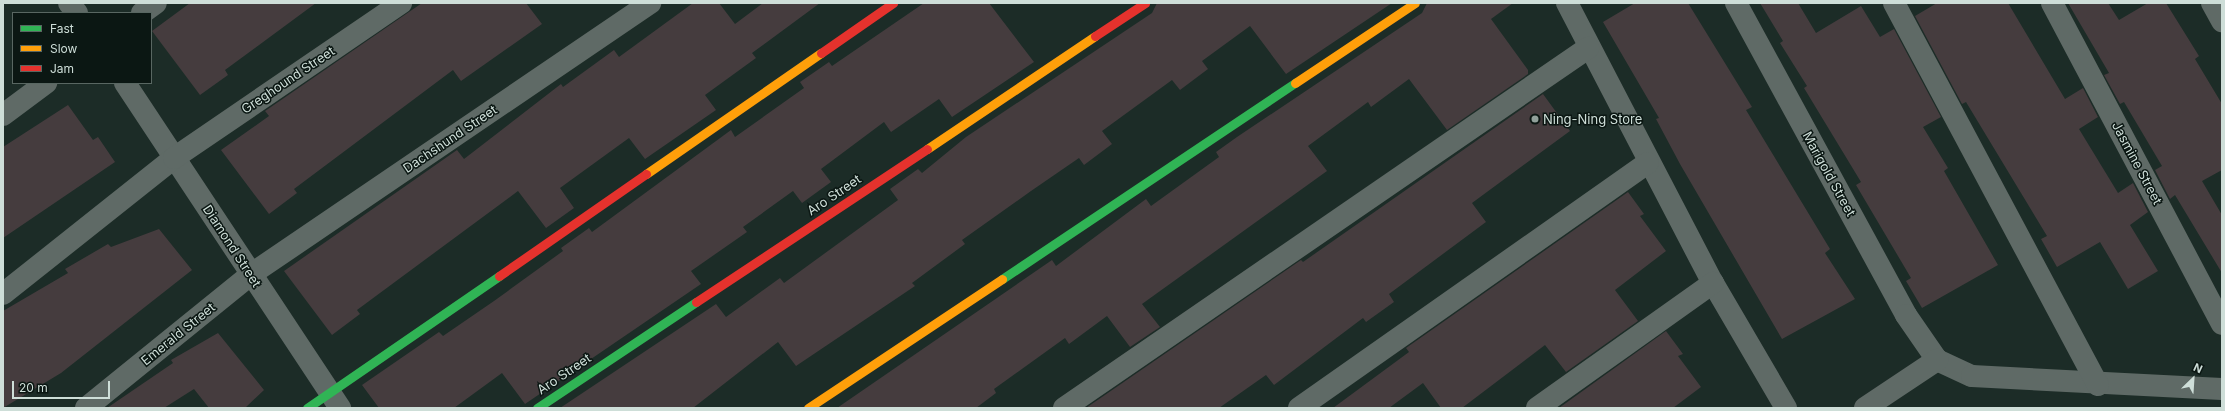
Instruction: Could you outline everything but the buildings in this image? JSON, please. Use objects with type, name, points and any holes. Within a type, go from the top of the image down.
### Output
[{"type":"street","points":[[69,3],[76,12]]},
{"type":"street","points":[[143,12],[156,3]]},
{"type":"street","name":"Greghound Street","points":[[3,294],[174,158],[401,3]]},
{"type":"street","name":"Dachshund Street","points":[[250,275],[650,3]]},
{"type":"street","points":[[307,408],[334,400],[893,3]]},
{"type":"street","name":"Aro Street","points":[[538,408],[1145,3]]},
{"type":"street","points":[[808,408],[1415,3]]},
{"type":"street","points":[[1567,3],[1588,48],[1648,163],[1713,283],[1786,408]]},
{"type":"street","name":"Marigold Street","points":[[1736,3],[1931,352]]},
{"type":"street","points":[[1894,3],[2098,385]]},
{"type":"street","name":"Jasmine Street","points":[[2052,3],[2222,324]]},
{"type":"street","points":[[2212,3],[2222,21]]},
{"type":"street","points":[[1064,408],[1588,48]]},
{"type":"street","points":[[3,115],[45,84]]},
{"type":"street","name":"Diamond Street","points":[[126,84],[250,275],[334,400]]},
{"type":"street","points":[[1299,408],[1648,163]]},
{"type":"street","name":"Emerald Street","points":[[86,408],[250,275]]},
{"type":"street","points":[[1537,408],[1713,283]]},
{"type":"street","points":[[1866,408],[1931,352],[1972,376],[2098,385],[2222,389]]},
{"type":"traffic: fast","points":[[1002,279],[1295,83]]},
{"type":"traffic: fast","points":[[307,408],[499,276]]},
{"type":"traffic: fast","points":[[537,408],[696,302]]},
{"type":"traffic: slow","points":[[1295,83],[1415,3]]},
{"type":"traffic: slow","points":[[927,149],[1095,36]]},
{"type":"traffic: slow","points":[[646,174],[821,53]]},
{"type":"traffic: slow","points":[[808,408],[1002,279]]},
{"type":"traffic: jam","points":[[821,53],[893,3]]},
{"type":"traffic: jam","points":[[1095,36],[1145,3]]},
{"type":"traffic: jam","points":[[696,302],[927,149]]},
{"type":"traffic: jam","points":[[499,276],[646,174]]},
{"type":"place","name":"Ning-Ning Store","points":[[1535,119]]}]
